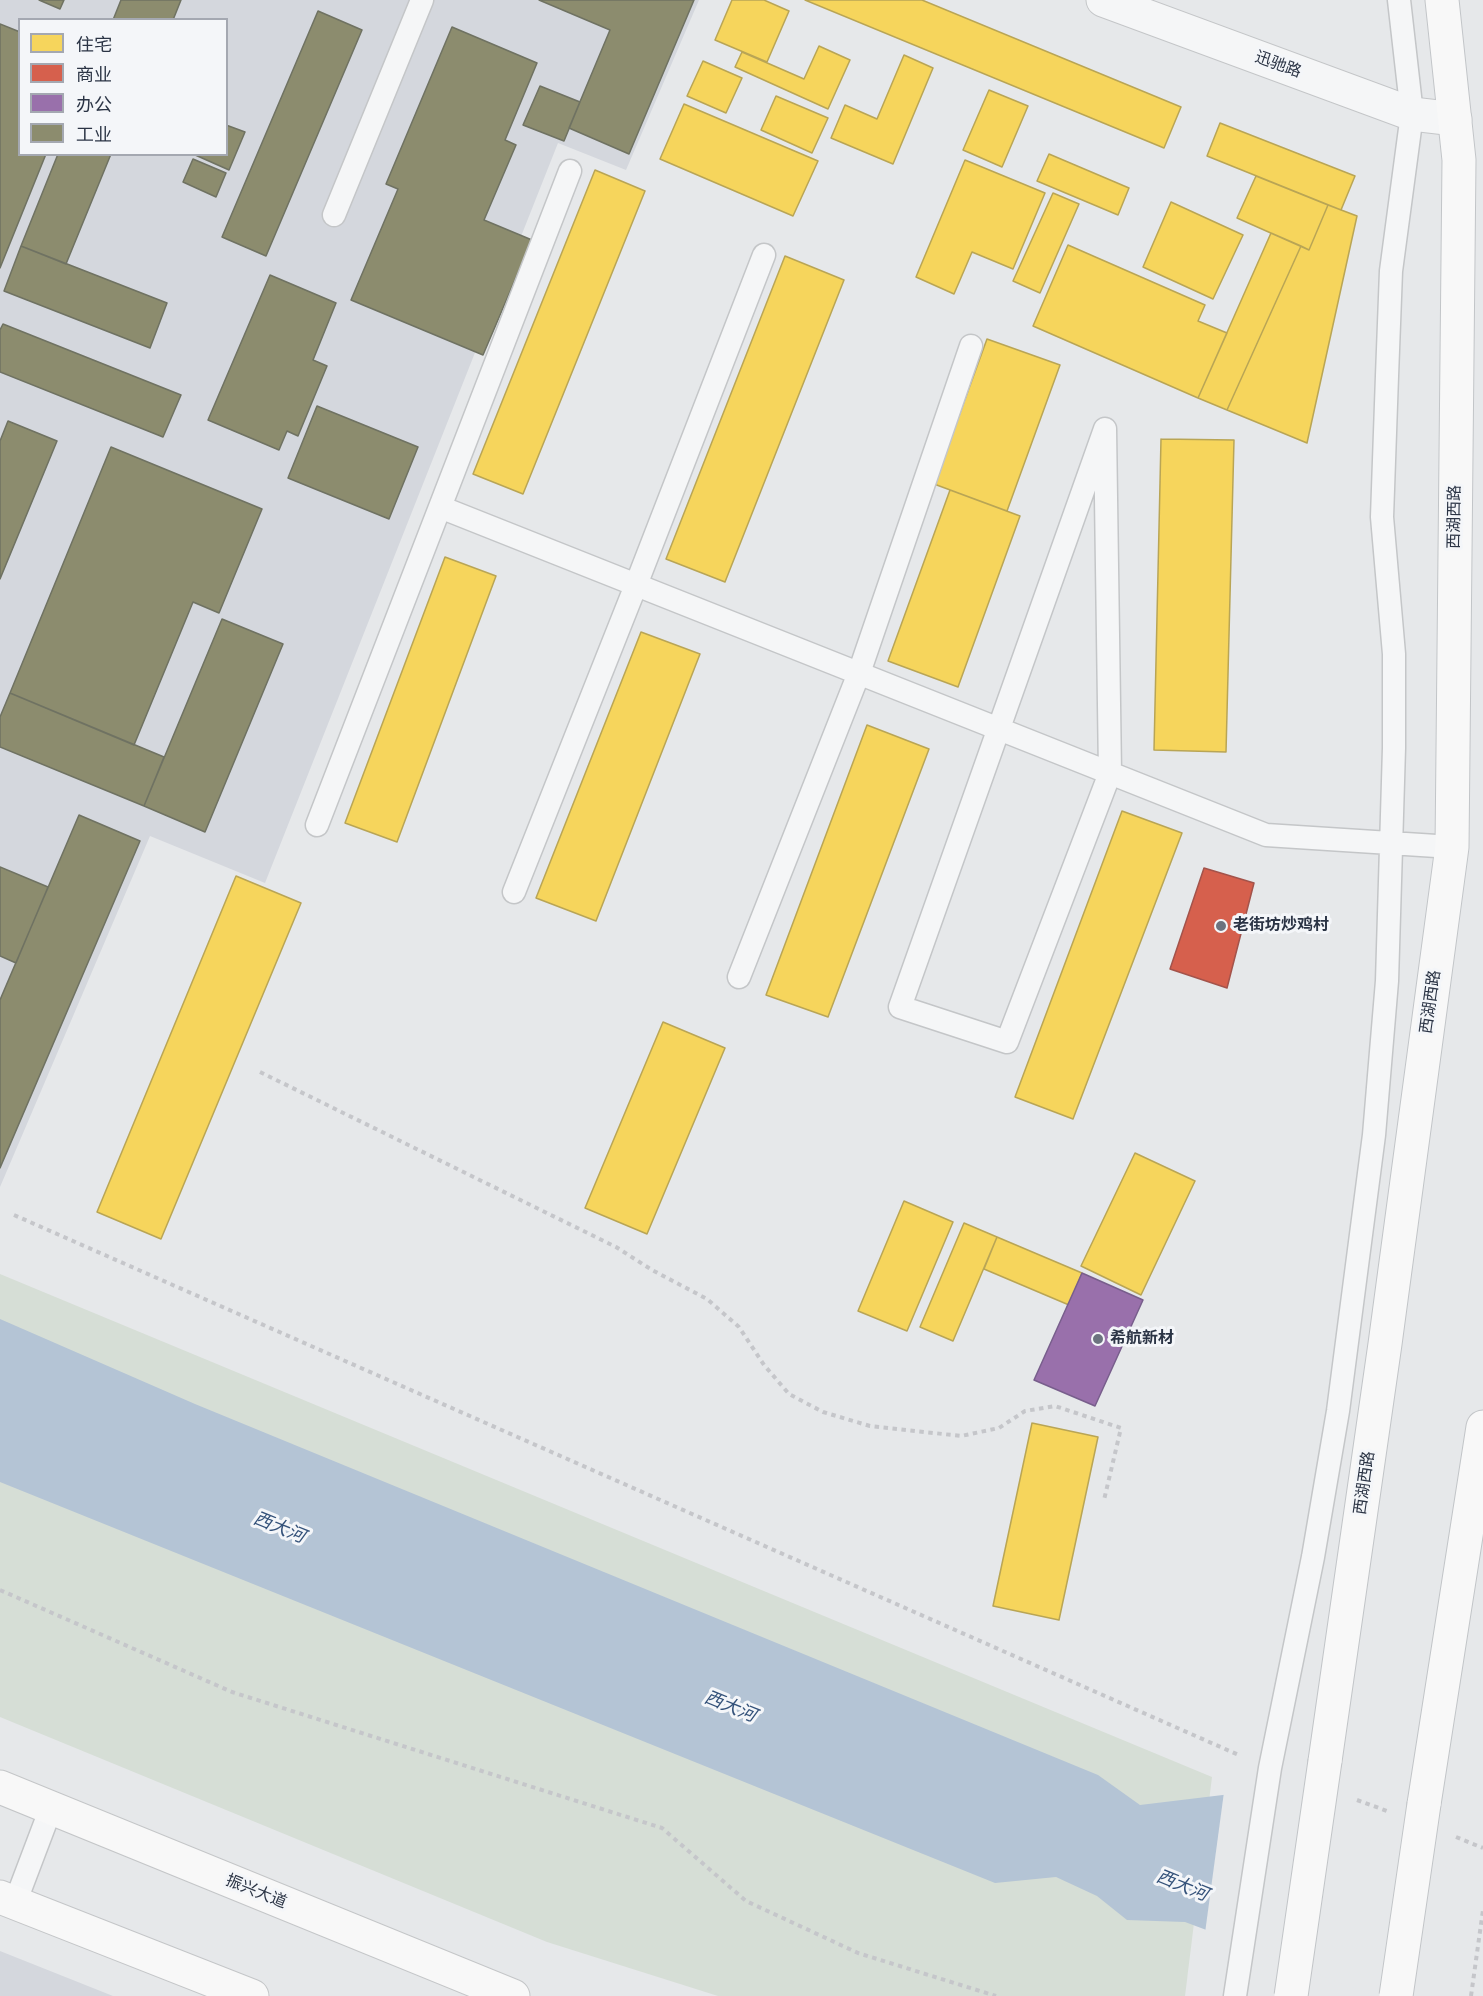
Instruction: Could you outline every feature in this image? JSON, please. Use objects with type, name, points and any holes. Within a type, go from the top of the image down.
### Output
[{"type":"main road","name":"西湖西路","points":[[1291,1996],[1385,1344],[1452,847],[1459,160],[1442,0]]},
{"type":"main road","points":[[1396,1996],[1483,1427]]},
{"type":"main road","name":"振兴大道","points":[[0,1787],[513,1996]]},
{"type":"main road","points":[[8,1900],[252,1996]]},
{"type":"street","name":"迅驰路","points":[[1102,0],[1412,114],[1455,119]]},
{"type":"lane","points":[[334,215],[422,0]]},
{"type":"lane","points":[[1235,1996],[1270,1769],[1313,1557],[1338,1410],[1374,1135],[1387,981],[1394,748],[1394,654],[1382,517],[1391,271],[1412,114],[1399,0]]},
{"type":"lane","points":[[317,825],[570,171]]},
{"type":"lane","points":[[514,892],[764,255]]},
{"type":"lane","points":[[739,977],[859,673],[971,346]]},
{"type":"lane","points":[[1105,429],[1110,772],[1007,1042],[900,1007],[1105,429]]},
{"type":"lane","points":[[440,507],[1266,835],[1452,847]]},
{"type":"lane","points":[[8,1900],[51,1808]]},
{"type":"path","points":[[260,1072],[616,1247],[652,1270],[707,1299],[739,1327],[764,1365],[789,1394],[822,1412],[870,1426],[961,1436],[999,1428],[1025,1412],[1055,1406],[1121,1428],[1104,1500]]},
{"type":"path","points":[[14,1215],[1270,1769]]},
{"type":"path","points":[[0,1590],[232,1692],[662,1828],[746,1901],[858,1953],[996,1996]]},
{"type":"path","points":[[1348,1797],[1393,1814]]},
{"type":"path","points":[[1449,1835],[1483,1848]]},
{"type":"path","points":[[1471,1996],[1483,1910]]},
{"type":"shaded area","points":[[0,0],[699,0],[626,170],[558,143],[265,883],[150,836],[0,1187]]},
{"type":"shaded area","points":[[0,1274],[1212,1777],[1185,1996],[718,1996],[547,1942],[0,1717]]},
{"type":"shaded area","points":[[0,1951],[113,1996],[0,1996]]},
{"type":"water","name":"西大河","points":[[0,1319],[195,1404],[1098,1775],[1140,1805],[1231,1794],[1483,1996],[1383,1996],[1185,1922],[1127,1920],[1097,1896],[1056,1877],[995,1883],[0,1482]]},
{"type":"pier","points":[[1232,1791],[1483,1880],[1483,1996],[1375,1996],[1205,1933],[1224,1792]]},
{"type":"building: 住宅","points":[[732,0],[764,0],[789,11],[767,62],[715,40]]},
{"type":"building: 住宅","points":[[805,0],[922,0],[1181,107],[1164,148]]},
{"type":"building: 住宅","points":[[819,46],[850,60],[828,109],[735,67],[742,52],[804,79]]},
{"type":"building: 住宅","points":[[904,55],[933,68],[893,164],[831,138],[845,105],[877,119]]},
{"type":"building: 住宅","points":[[703,61],[742,78],[726,113],[687,96]]},
{"type":"building: 住宅","points":[[989,90],[1028,106],[1002,167],[963,150]]},
{"type":"building: 住宅","points":[[776,96],[828,118],[812,153],[761,130]]},
{"type":"building: 住宅","points":[[684,104],[818,161],[793,216],[660,159]]},
{"type":"building: 住宅","points":[[1220,123],[1355,176],[1341,210],[1207,156]]},
{"type":"building: 住宅","points":[[1049,154],[1129,188],[1118,215],[1037,181]]},
{"type":"building: 住宅","points":[[965,160],[1045,193],[1013,269],[972,252],[954,294],[916,277]]},
{"type":"building: 住宅","points":[[595,170],[645,191],[523,494],[473,474]]},
{"type":"building: 住宅","points":[[1256,176],[1328,205],[1309,250],[1237,218]]},
{"type":"building: 住宅","points":[[1053,193],[1079,204],[1040,293],[1013,281]]},
{"type":"building: 住宅","points":[[1171,202],[1243,235],[1213,299],[1143,267]]},
{"type":"building: 住宅","points":[[1328,205],[1357,216],[1307,443],[1227,410],[1301,246],[1309,250]]},
{"type":"building: 住宅","points":[[1271,233],[1301,246],[1227,410],[1198,398]]},
{"type":"building: 住宅","points":[[1068,245],[1205,305],[1198,321],[1227,333],[1198,398],[1033,326]]},
{"type":"building: 住宅","points":[[785,256],[844,280],[725,582],[666,559]]},
{"type":"building: 住宅","points":[[987,339],[1060,365],[1007,511],[934,484]]},
{"type":"building: 住宅","points":[[1161,439],[1234,440],[1226,752],[1154,750]]},
{"type":"building: 住宅","points":[[950,490],[1020,516],[958,687],[888,661]]},
{"type":"building: 住宅","points":[[445,557],[496,576],[397,842],[345,823]]},
{"type":"building: 住宅","points":[[641,632],[700,654],[596,921],[536,898]]},
{"type":"building: 住宅","points":[[867,725],[929,749],[828,1017],[766,995]]},
{"type":"building: 住宅","points":[[1122,811],[1182,833],[1073,1119],[1015,1097]]},
{"type":"building: 住宅","points":[[236,876],[301,903],[161,1239],[97,1212]]},
{"type":"building: 住宅","points":[[663,1022],[725,1048],[647,1234],[585,1208]]},
{"type":"building: 住宅","points":[[1135,1153],[1195,1181],[1141,1295],[1081,1266]]},
{"type":"building: 住宅","points":[[904,1201],[953,1222],[907,1331],[858,1311]]},
{"type":"building: 住宅","points":[[964,1223],[997,1237],[953,1341],[920,1327]]},
{"type":"building: 住宅","points":[[997,1237],[1082,1273],[1069,1305],[984,1269]]},
{"type":"building: 住宅","points":[[1032,1423],[1098,1437],[1059,1620],[993,1606]]},
{"type":"building: 商业","points":[[1204,868],[1254,883],[1227,988],[1170,969]]},
{"type":"building: 办公","points":[[1082,1273],[1143,1300],[1095,1406],[1034,1380]]},
{"type":"building: 工业","points":[[39,0],[64,0],[60,9]]},
{"type":"building: 工业","points":[[121,0],[181,0],[174,18],[114,18]]},
{"type":"building: 工业","points":[[539,0],[694,0],[629,154],[569,128],[610,30]]},
{"type":"building: 工业","points":[[318,11],[362,30],[266,256],[222,237]]},
{"type":"building: 工业","points":[[0,24],[18,31],[18,156],[45,156],[0,268]]},
{"type":"building: 工业","points":[[452,27],[537,63],[505,140],[516,145],[484,220],[532,240],[483,355],[351,300],[398,189],[386,184]]},
{"type":"building: 工业","points":[[540,86],[580,102],[564,141],[523,125]]},
{"type":"building: 工业","points":[[228,126],[245,132],[229,170],[198,156],[228,156]]},
{"type":"building: 工业","points":[[57,156],[110,156],[66,264],[21,246]]},
{"type":"building: 工业","points":[[193,159],[226,173],[216,197],[183,182]]},
{"type":"building: 工业","points":[[21,246],[167,303],[150,348],[4,291]]},
{"type":"building: 工业","points":[[270,275],[336,303],[313,360],[327,366],[298,436],[287,431],[279,450],[208,420]]},
{"type":"building: 工业","points":[[3,324],[181,395],[163,437],[0,372],[0,330]]},
{"type":"building: 工业","points":[[317,406],[418,447],[389,519],[288,478]]},
{"type":"building: 工业","points":[[8,421],[57,441],[0,579],[0,441]]},
{"type":"building: 工业","points":[[111,447],[262,509],[219,613],[193,602],[134,745],[10,693]]},
{"type":"building: 工业","points":[[222,619],[283,644],[205,832],[144,806]]},
{"type":"building: 工业","points":[[10,693],[164,757],[144,806],[0,747],[0,717]]},
{"type":"building: 工业","points":[[79,815],[140,841],[0,1168],[0,1000]]},
{"type":"building: 工业","points":[[0,867],[48,887],[16,963],[0,956]]},
{"type":"place","name":"老街坊炒鸡村","points":[[1221,926]]},
{"type":"place","name":"希航新材","points":[[1098,1339]]}]
